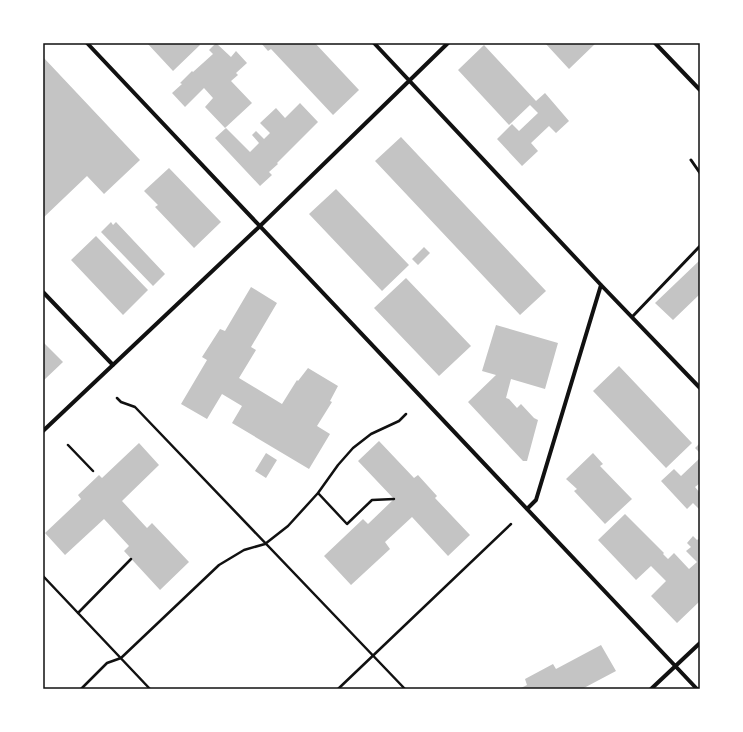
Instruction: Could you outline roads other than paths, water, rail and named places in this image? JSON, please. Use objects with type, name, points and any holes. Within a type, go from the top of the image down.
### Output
[{"type":"street","points":[[87,43],[697,689]]},
{"type":"street","points":[[374,43],[601,285],[700,388]]},
{"type":"street","points":[[43,431],[260,226],[448,43]]},
{"type":"street","points":[[655,43],[700,90]]},
{"type":"street","points":[[527,509],[536,500],[601,285]]},
{"type":"street","points":[[43,292],[113,365]]},
{"type":"street","points":[[651,689],[700,643]]},
{"type":"lane","points":[[691,160],[700,173]]},
{"type":"lane","points":[[632,317],[700,246]]}]
